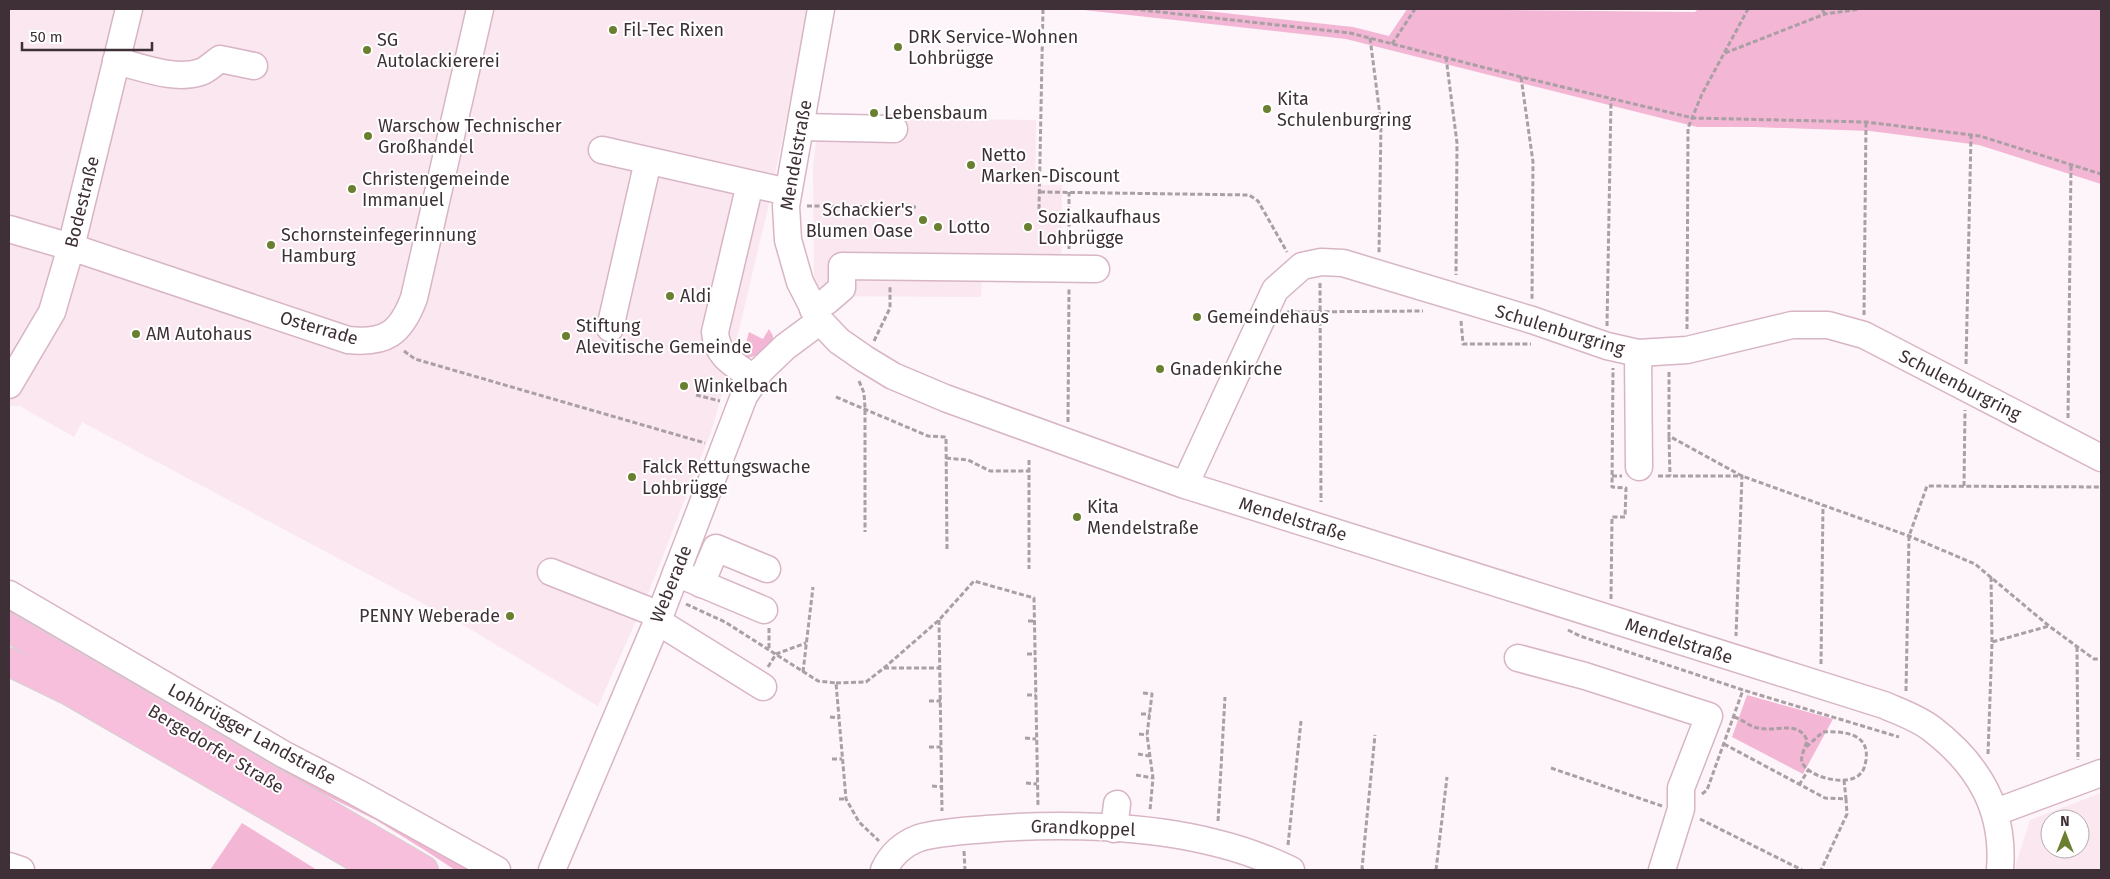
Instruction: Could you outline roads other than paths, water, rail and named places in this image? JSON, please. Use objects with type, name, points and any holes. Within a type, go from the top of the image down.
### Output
[{"type":"main road","name":"Bergedorfer Straße","points":[[9,628],[424,870]]},
{"type":"main road","name":"Bergedorfer Straße","points":[[9,662],[69,691],[378,870]]},
{"type":"street","name":"Bodestraße","points":[[9,385],[52,312],[71,247],[129,9]]},
{"type":"street","name":"Osterrade","points":[[9,229],[71,247],[348,340],[367,342],[385,337],[398,328],[407,315],[414,298],[480,9]]},
{"type":"street","name":"Mendelstraße","points":[[821,9],[787,199],[788,240],[800,282],[816,315],[839,341],[893,376],[945,398],[1184,485],[1821,686],[1903,725],[1932,728],[1972,767],[1992,801],[2001,846],[2000,870]]},
{"type":"street","points":[[116,61],[183,75],[202,72],[220,59],[254,66]]},
{"type":"street","points":[[801,127],[894,129]]},
{"type":"street","points":[[602,150],[750,184],[787,199]]},
{"type":"street","points":[[610,328],[648,161]]},
{"type":"street","points":[[750,184],[715,332],[716,344],[721,353],[755,379]]},
{"type":"street","name":"Schulenburgring","points":[[1184,485],[1276,290],[1309,266],[1343,263],[1458,298],[1532,332],[1573,344],[1610,347],[1638,353],[1678,350],[1792,325],[1828,325],[1864,335],[2101,458]]},
{"type":"street","name":"Weberade","points":[[552,870],[665,601],[744,396],[761,370],[816,315],[827,301],[842,288],[842,266],[1096,269]]},
{"type":"street","points":[[1638,353],[1640,473]]},
{"type":"street","points":[[665,601],[701,584],[716,548],[767,569]]},
{"type":"street","points":[[551,572],[665,601],[761,685]]},
{"type":"street","points":[[701,584],[764,610]]},
{"type":"street","name":"Lohbrügger Landstraße","points":[[9,594],[283,754],[356,792],[496,870]]},
{"type":"street","points":[[1518,658],[1585,676],[1709,716],[1680,788],[1681,809],[1662,870]]},
{"type":"street","points":[[1992,801],[2090,777]]},
{"type":"street","name":"Grandkoppel","points":[[889,862],[904,846],[920,838],[1115,816],[1148,831],[1216,843],[1275,867]]},
{"type":"street","points":[[9,866],[21,870]]},
{"type":"place","name":"Fil-Tec Rixen","points":[[613,30]]},
{"type":"place","name":"DRK Service-Wohnen Lohbrügge","points":[[898,47]]},
{"type":"place","name":"SG Autolackiererei","points":[[367,50]]},
{"type":"place","name":"Kita Schulenburgring","points":[[1267,109]]},
{"type":"place","name":"Lebensbaum","points":[[874,113]]},
{"type":"place","name":"Warschow Technischer Großhandel","points":[[368,136]]},
{"type":"place","name":"Netto Marken-Discount","points":[[971,165]]},
{"type":"place","name":"Christengemeinde Immanuel","points":[[352,189]]},
{"type":"place","name":"Schackier's Blumen Oase","points":[[923,220]]},
{"type":"place","name":"Lotto","points":[[938,227]]},
{"type":"place","name":"Sozialkaufhaus Lohbrügge","points":[[1028,227]]},
{"type":"place","name":"Schornsteinfegerinnung Hamburg","points":[[271,245]]},
{"type":"place","name":"Aldi","points":[[670,296]]},
{"type":"place","name":"Gemeindehaus","points":[[1197,317]]},
{"type":"place","name":"AM Autohaus","points":[[136,334]]},
{"type":"place","name":"Stiftung Alevitische Gemeinde","points":[[566,336]]},
{"type":"place","name":"Gnadenkirche","points":[[1160,369]]},
{"type":"place","name":"Winkelbach","points":[[684,386]]},
{"type":"place","name":"Falck Rettungswache Lohbrügge","points":[[632,477]]},
{"type":"place","name":"Kita Mendelstraße","points":[[1077,517]]},
{"type":"place","name":"PENNY Weberade","points":[[510,616]]}]
